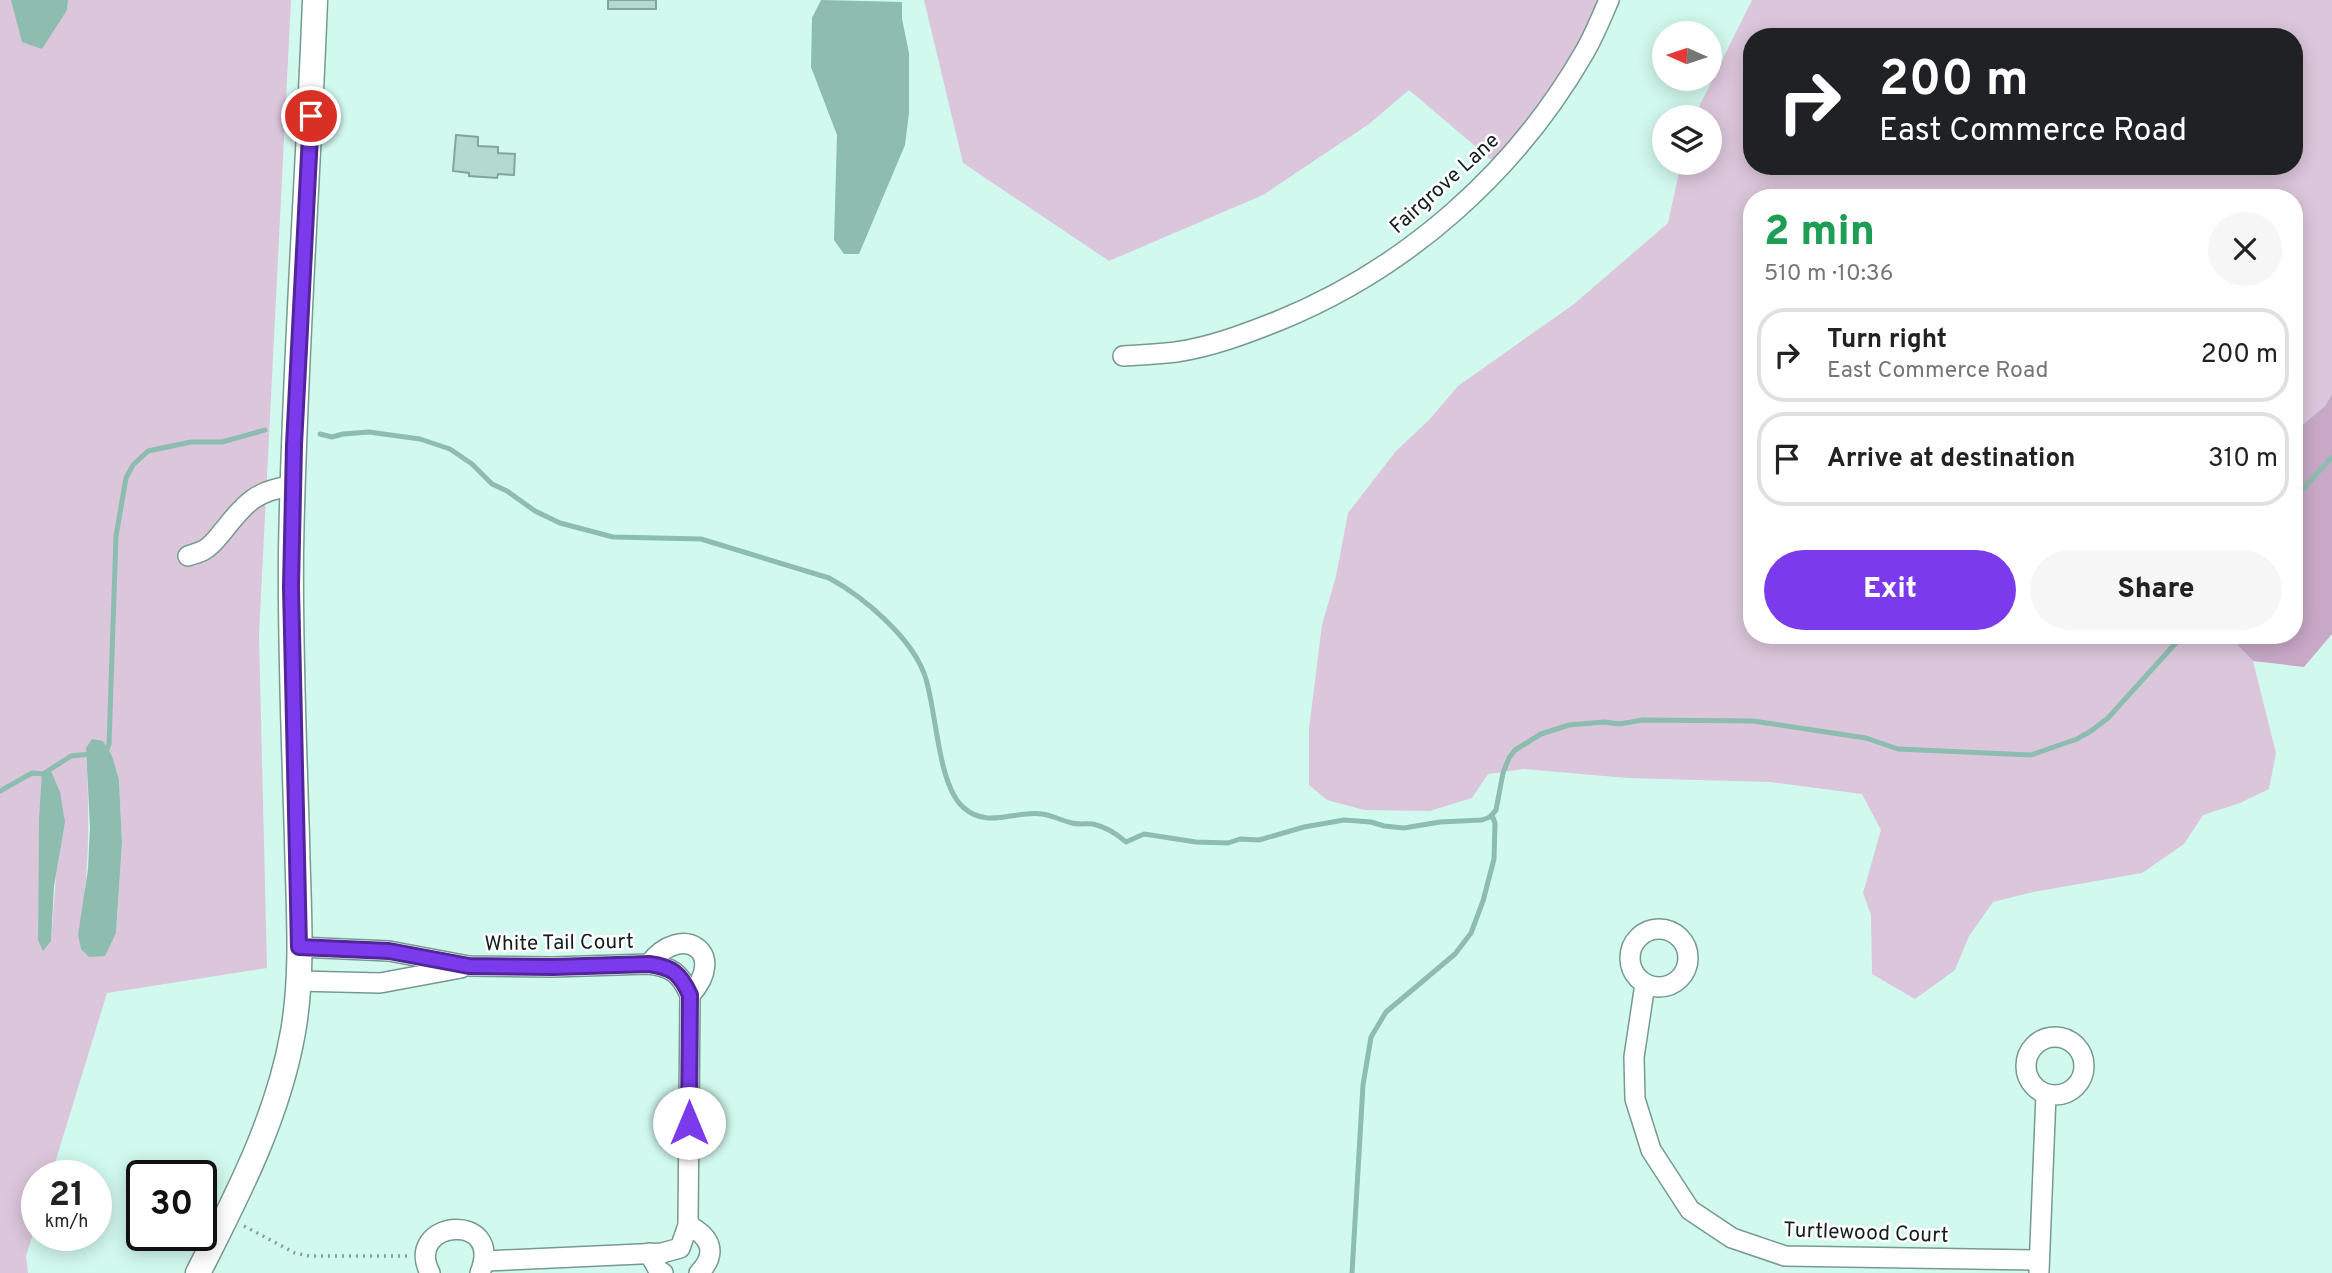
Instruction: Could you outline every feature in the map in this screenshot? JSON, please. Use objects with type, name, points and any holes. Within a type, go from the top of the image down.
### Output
[{"type":"main road","points":[[198,1273],[261,1140],[281,1082],[293,1031],[298,981],[291,666],[292,486],[315,0]]},
{"type":"street","name":"Fairgrove Lane","points":[[1123,356],[1178,352],[1214,344],[1255,330],[1304,310],[1355,284],[1421,240],[1501,168],[1550,108],[1586,51],[1609,0]]},
{"type":"street","points":[[188,556],[213,543],[239,510],[256,496],[276,488],[292,486]]},
{"type":"street","name":"White Tail Court","points":[[649,964],[658,952],[673,944],[685,943],[699,950],[705,962],[705,975],[690,995]]},
{"type":"street","name":"White Tail Court","points":[[299,947],[389,951],[469,966],[649,964],[673,971],[683,979],[690,995],[688,1225]]},
{"type":"street","name":"White Tail Court","points":[[298,981],[380,983],[469,966]]},
{"type":"street","name":"Turtlewood Court","points":[[1645,984],[1634,1057],[1635,1099],[1651,1150],[1690,1210],[1732,1238],[1785,1256],[2039,1266]]},
{"type":"street","points":[[2039,1266],[2046,1094]]},
{"type":"street","points":[[428,1264],[432,1239],[443,1231],[454,1228],[463,1229],[478,1239],[484,1250],[482,1267],[674,1251],[681,1248],[688,1225],[702,1233],[710,1246],[708,1261],[699,1273]]},
{"type":"street","points":[[649,1253],[659,1271],[663,1273]]},
{"type":"path","points":[[226,1217],[295,1253],[428,1264]]},
{"type":"shaded area","points":[[0,0],[31,0],[67,11],[68,0],[291,0],[259,635],[267,968],[107,993],[56,1160],[21,1160],[21,1251],[28,1251],[28,1273],[0,1273]],"holes":[[[86,748],[119,780],[122,843],[116,933],[78,935],[87,865]],[[39,863],[57,863],[51,941],[38,940]]]},
{"type":"shaded area","points":[[11,0],[68,0],[67,10],[42,49],[22,42]]},
{"type":"shaded area","points":[[821,0],[902,2],[902,19],[909,53],[909,113],[905,145],[859,254],[844,254],[834,240],[837,135],[811,67],[812,18]]},
{"type":"shaded area","points":[[924,0],[1609,0],[1501,168],[1409,90],[1369,124],[1263,195],[1109,261],[963,163]]},
{"type":"shaded area","points":[[1752,0],[2332,0],[2332,394],[2325,406],[2303,424],[2303,189],[1743,189],[1743,644],[2237,644],[2253,661],[2276,753],[2269,789],[2240,803],[2203,815],[2184,844],[2142,873],[2033,892],[1993,902],[1969,936],[1955,970],[1915,999],[1872,974],[1871,915],[1863,893],[1881,830],[1862,794],[1770,782],[1627,778],[1524,769],[1488,774],[1472,798],[1430,811],[1364,810],[1327,800],[1309,785],[1309,729],[1322,625],[1336,576],[1348,513],[1396,451],[1429,420],[1458,386],[1574,304],[1668,223],[1678,175],[1722,175],[1722,105],[1700,105],[1707,91],[1722,91],[1722,61]]},
{"type":"shaded area","points":[[2332,394],[2332,634],[2304,667],[2253,661],[2237,644],[2303,644],[2303,424],[2325,406]]},
{"type":"shaded area","points":[[92,739],[103,741],[112,756],[119,780],[122,843],[116,933],[105,956],[89,957],[81,949],[78,935],[88,869],[90,827],[86,748]]},
{"type":"shaded area","points":[[51,771],[60,792],[65,822],[54,886],[51,941],[43,951],[38,940],[39,819],[42,772]]},
{"type":"building","points":[[608,0],[656,0],[656,9],[608,9]]},
{"type":"building","points":[[456,135],[478,137],[478,146],[498,147],[498,153],[515,154],[514,175],[498,174],[497,178],[469,176],[469,173],[453,171]]},
{"type":"waterway","points":[[106,752],[109,744],[116,536],[126,478],[133,465],[148,451],[191,442],[222,442],[265,430]]},
{"type":"waterway","points":[[320,434],[332,437],[369,432],[420,439],[450,449],[472,464],[492,484],[560,523],[613,537],[701,539],[829,578],[857,596],[885,620],[919,662],[929,691],[948,783],[964,808],[983,817],[1032,813],[1075,824],[1093,824],[1111,831],[1126,842],[1144,834],[1196,842],[1259,840],[1304,827],[1344,820],[1404,828],[1440,822],[1482,820],[1490,817],[1496,810],[1503,773],[1515,750],[1541,734],[1569,725],[1604,722],[1619,724],[1643,720],[1753,721],[1866,738],[1898,749],[2031,755],[2077,739],[2108,718],[2175,644]]},
{"type":"waterway","points":[[2303,489],[2332,457]]},
{"type":"waterway","points":[[0,791],[32,773],[43,774],[71,756],[91,754]]},
{"type":"waterway","points":[[1352,1273],[1363,1085],[1371,1037],[1386,1012],[1455,954],[1471,933],[1494,859],[1495,823],[1492,815]]},
{"type":"route","points":[[311,116],[292,486],[291,666],[299,947],[389,951],[469,966],[663,966],[683,979],[690,995],[689,1123]]}]
